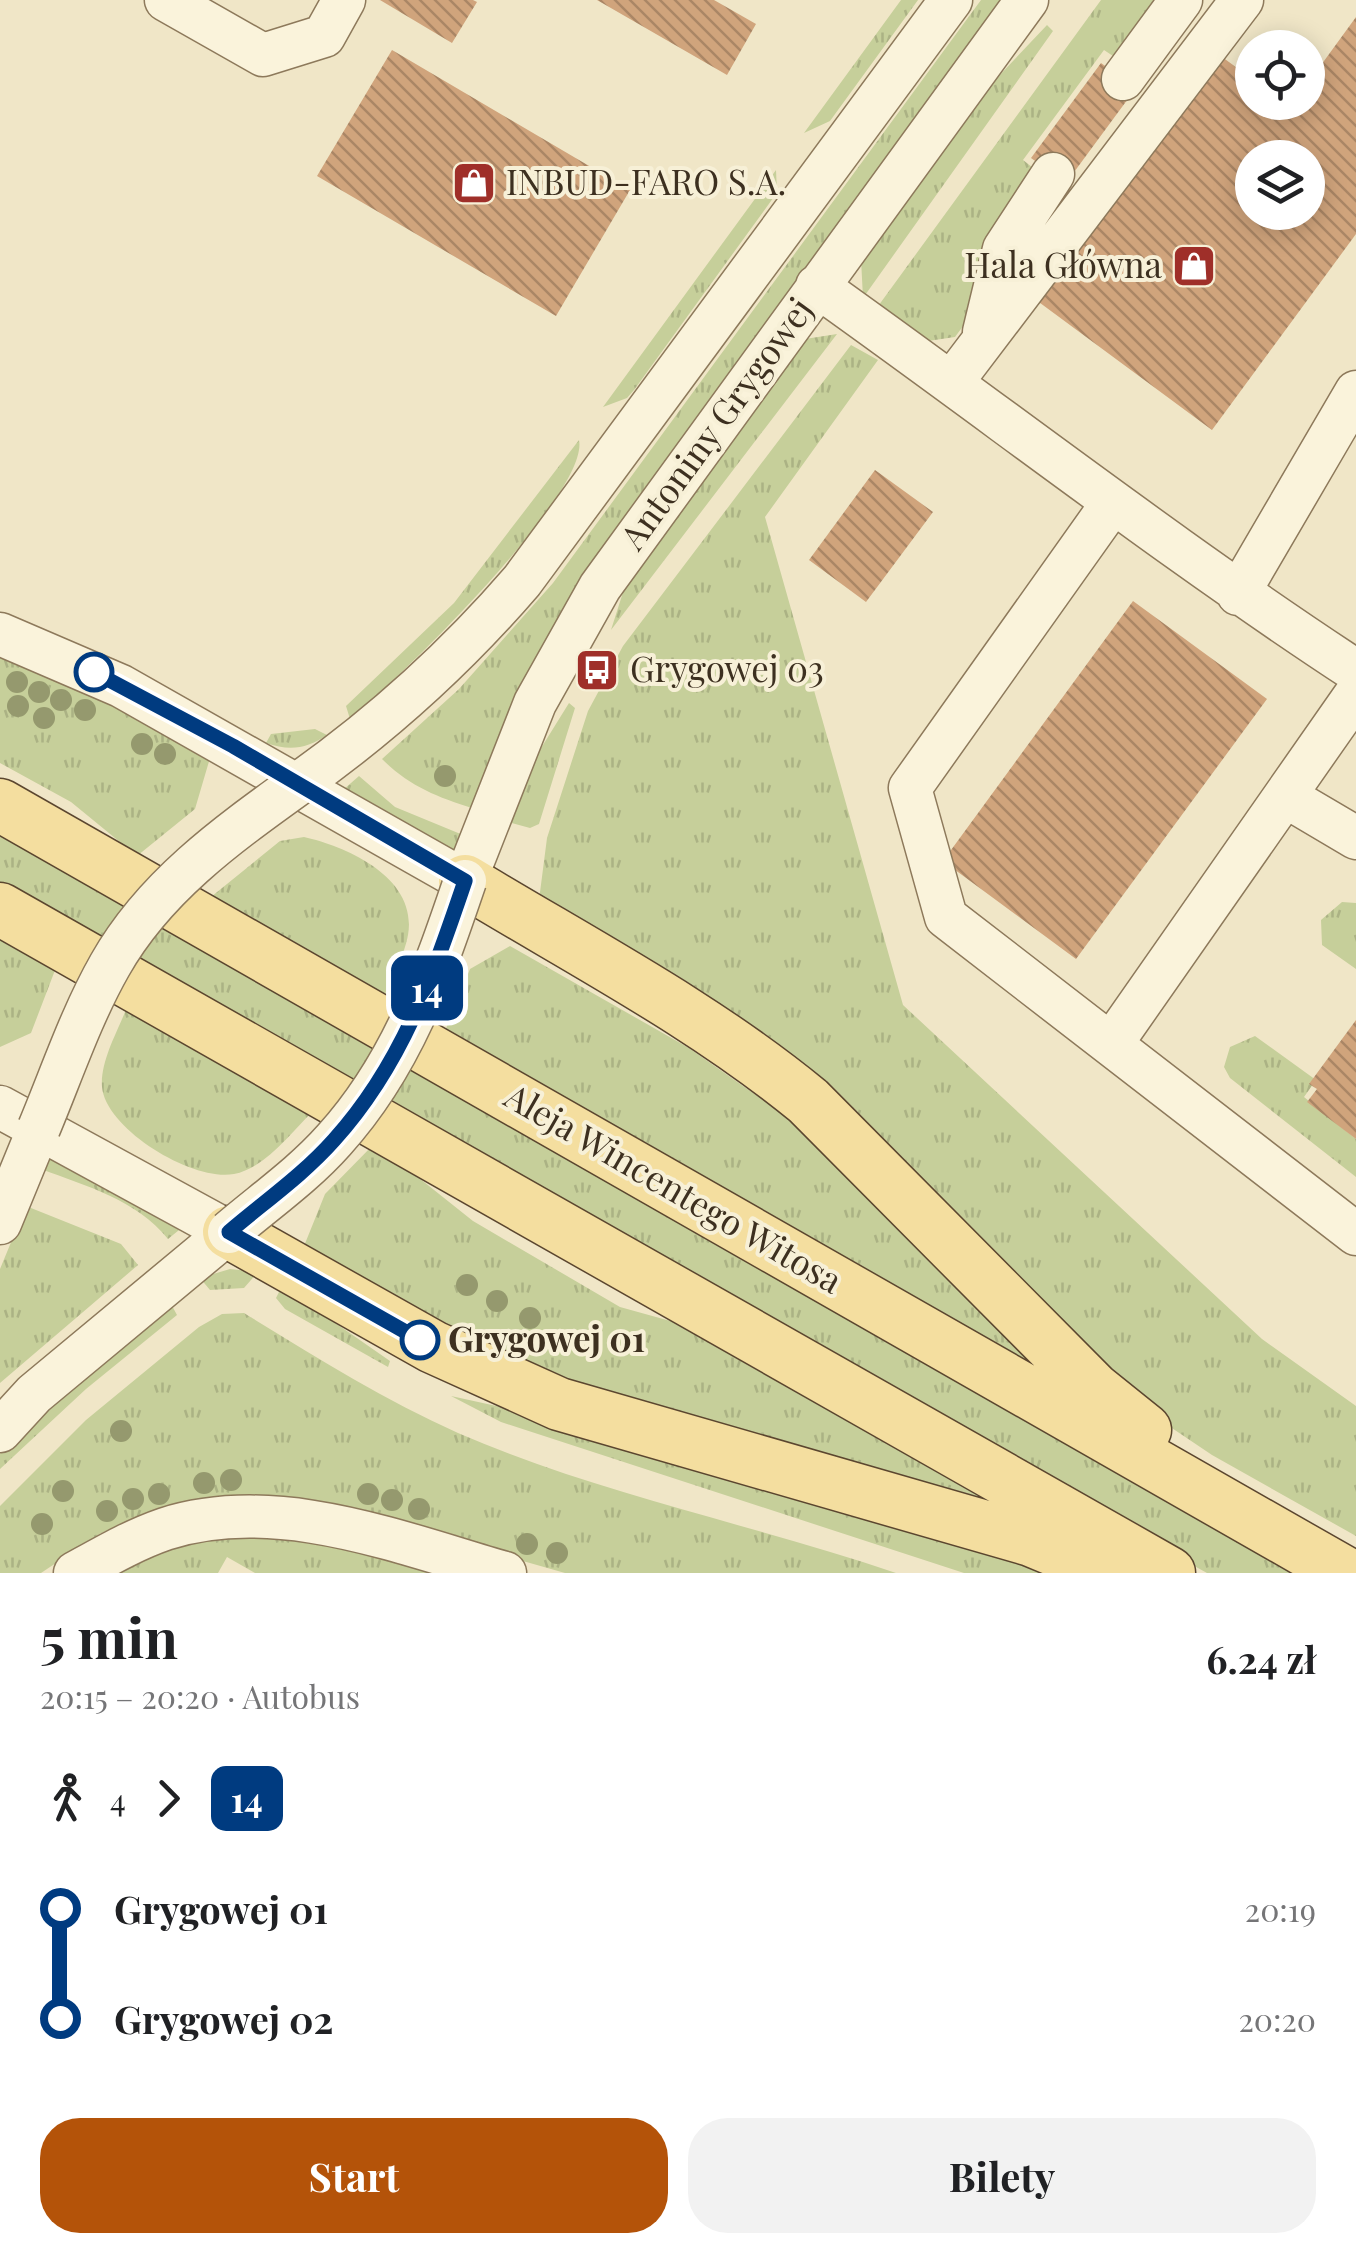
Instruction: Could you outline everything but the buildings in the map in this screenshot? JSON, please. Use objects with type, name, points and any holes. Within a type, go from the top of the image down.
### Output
[{"type":"main road","name":"Aleja Wincentego Witosa","points":[[0,805],[1345,1573]]},
{"type":"main road","points":[[465,881],[671,1000],[761,1062],[808,1102],[1094,1389],[1262,1526]]},
{"type":"main road","points":[[0,908],[1170,1573]]},
{"type":"main road","points":[[229,1232],[433,1347],[543,1398],[658,1435],[1032,1540],[1110,1573]]},
{"type":"street","points":[[166,0],[263,54],[324,36],[344,0]]},
{"type":"street","name":"Antoniny Grygowej","points":[[0,1224],[82,1023],[111,964],[136,926],[204,854],[421,689],[522,581],[950,0]]},
{"type":"street","name":"Antoniny Grygowej","points":[[0,1431],[34,1394],[308,1166],[371,1095],[419,1010],[519,738],[556,660],[633,539],[1027,0]]},
{"type":"street","points":[[1124,79],[1181,0]]},
{"type":"street","points":[[952,382],[1242,0]]},
{"type":"street","points":[[982,342],[998,263],[1013,232],[1053,174]]},
{"type":"street","points":[[816,286],[952,382],[1111,505],[1356,671]]},
{"type":"street","points":[[1238,594],[1356,392]]},
{"type":"street","points":[[1111,505],[910,788],[946,917],[1356,1234]]},
{"type":"street","points":[[0,634],[122,686],[465,881]]},
{"type":"street","points":[[1112,1043],[1356,694]]},
{"type":"street","points":[[1286,796],[1356,838]]},
{"type":"street","points":[[0,1106],[229,1232]]},
{"type":"street","points":[[75,1573],[168,1528],[236,1518],[354,1530],[506,1573]]},
{"type":"green space","points":[[901,0],[918,0],[830,121],[804,133]]},
{"type":"green space","points":[[981,0],[1006,0],[472,808],[435,795],[403,776],[382,759],[459,689],[553,583]]},
{"type":"green space","points":[[1101,0],[1171,0],[1125,64],[1104,50],[1023,160],[1037,171],[981,302],[955,337],[928,341],[876,309]]},
{"type":"green space","points":[[1047,25],[1053,31],[863,298],[861,259],[963,114]]},
{"type":"green space","points":[[776,170],[777,192],[634,390],[627,398],[603,407]]},
{"type":"green space","points":[[837,334],[611,630],[625,586],[805,339]]},
{"type":"green space","points":[[851,345],[878,360],[765,517],[903,1005],[1262,1339],[1356,1406],[1356,1536],[1212,1455],[1151,1414],[539,900],[547,838],[588,711],[623,646]]},
{"type":"green space","points":[[579,440],[574,466],[524,542],[446,628],[350,719],[346,706],[454,603]]},
{"type":"green space","points":[[0,654],[86,687],[210,758],[195,809],[137,856],[71,802],[0,763]]},
{"type":"green space","points":[[569,703],[575,708],[539,824],[530,828],[504,821],[520,782]]},
{"type":"green space","points":[[315,729],[327,735],[298,747],[266,743],[271,734]]},
{"type":"green space","points":[[359,776],[395,807],[463,835],[457,855],[343,790]]},
{"type":"green space","points":[[0,830],[1307,1573],[1207,1573],[936,1423],[345,1075],[0,882]]},
{"type":"green space","points":[[304,837],[359,857],[376,868],[402,897],[408,915],[408,935],[382,1001],[206,901],[280,841]]},
{"type":"green space","points":[[1342,902],[1356,903],[1356,969],[1322,945],[1321,920]]},
{"type":"green space","points":[[0,932],[57,965],[31,1033],[0,1047]]},
{"type":"green space","points":[[510,946],[689,1048],[793,1121],[1082,1397],[443,1036],[470,969]]},
{"type":"green space","points":[[127,1007],[312,1112],[267,1157],[234,1174],[197,1170],[154,1150],[119,1120],[102,1087],[107,1057]]},
{"type":"green space","points":[[1255,1036],[1316,1080],[1304,1097],[1356,1139],[1356,1177],[1230,1078],[1224,1067],[1230,1047]]},
{"type":"green space","points":[[375,1143],[473,1221],[620,1307],[710,1332],[1060,1534],[554,1382],[302,1251],[325,1194]]},
{"type":"green space","points":[[49,1149],[184,1226],[168,1239],[126,1204],[41,1169]]},
{"type":"green space","points":[[26,1206],[121,1244],[138,1265],[0,1383],[0,1269]]},
{"type":"green space","points":[[230,1269],[258,1272],[244,1288],[210,1290],[200,1278]]},
{"type":"green space","points":[[282,1286],[390,1361],[388,1367],[285,1309],[276,1298]]},
{"type":"green space","points":[[171,1304],[177,1315],[86,1389],[0,1469],[0,1454],[20,1432]]},
{"type":"green space","points":[[244,1313],[403,1406],[511,1455],[896,1573],[565,1573],[371,1518],[163,1510],[101,1533],[41,1573],[0,1573],[0,1506],[86,1420],[199,1327],[222,1314]]},
{"type":"green space","points":[[451,1396],[519,1411],[979,1548],[1044,1573],[964,1573],[501,1422]]},
{"type":"green space","points":[[219,1535],[310,1538],[440,1573],[255,1573],[227,1557],[218,1573],[95,1573]]},
{"type":"bus line","name":"14","points":[[94,672],[233,746],[465,881],[419,1010],[404,1043],[371,1095],[308,1166],[229,1232],[420,1340]]},
{"type":"place","name":"INBUD-FARO S.A.","points":[[474,183]]},
{"type":"place","name":"Hala Główna","points":[[1194,266]]},
{"type":"place","name":"Grygowej 03","points":[[597,670]]},
{"type":"place","name":"Grygowej 01","points":[[420,1340]]}]
